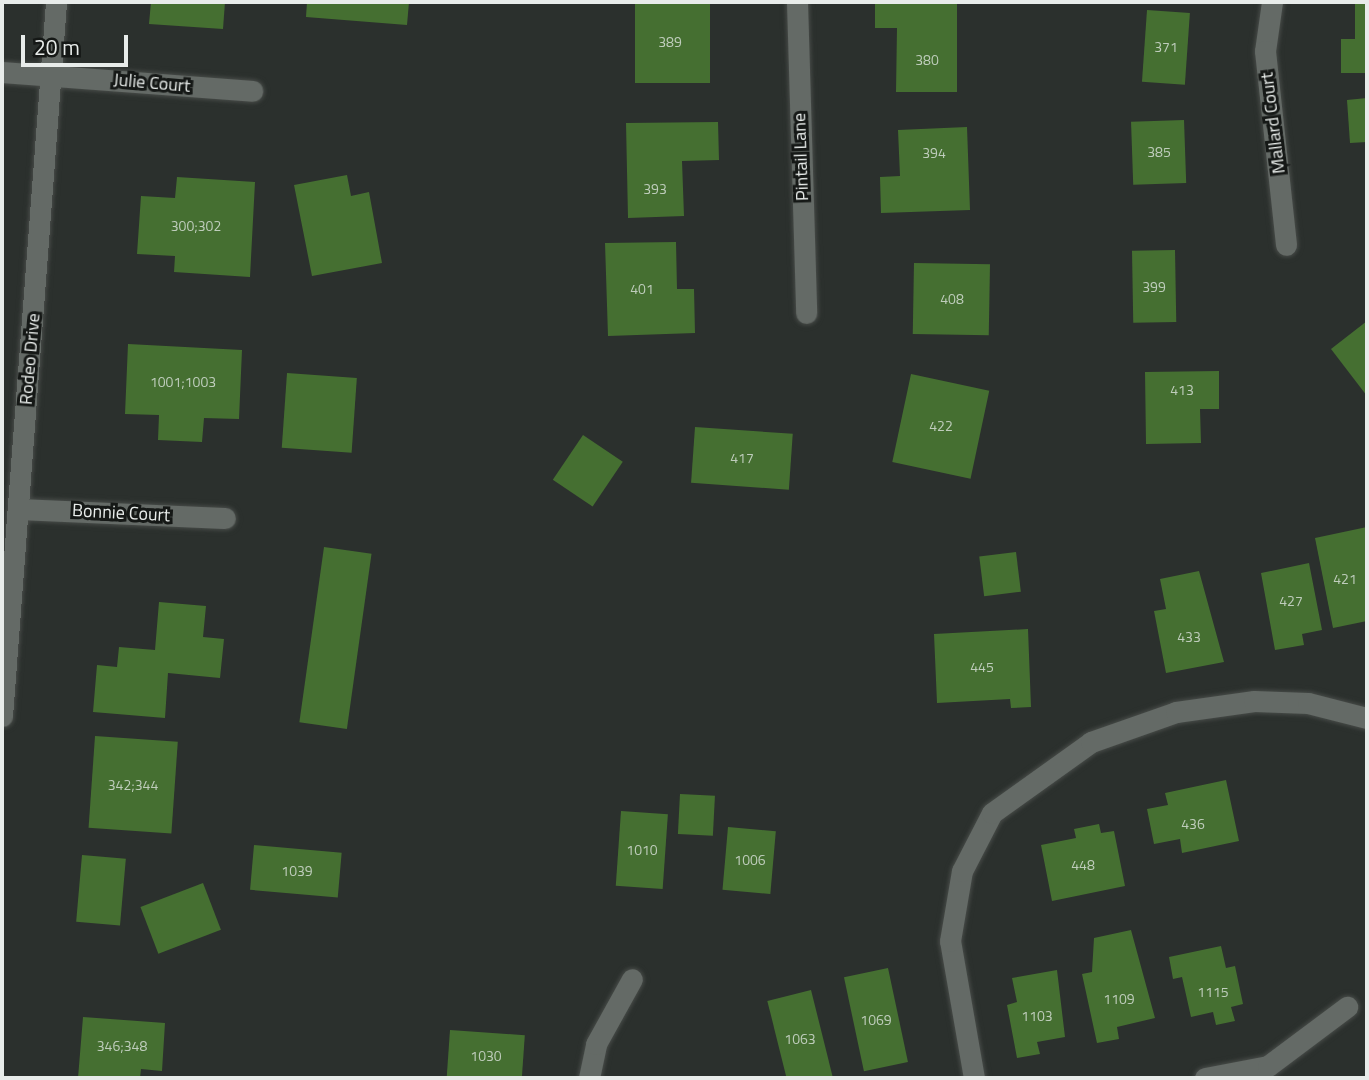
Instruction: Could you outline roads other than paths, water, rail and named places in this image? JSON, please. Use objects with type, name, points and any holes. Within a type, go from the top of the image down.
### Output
[{"type":"street","name":"Rodeo Drive","points":[[2,716],[56,2]]},
{"type":"street","name":"Pintail Lane","points":[[797,2],[806,313]]},
{"type":"street","name":"Mallard Court","points":[[1272,2],[1265,51],[1286,245]]},
{"type":"street","name":"Julie Court","points":[[2,72],[252,91]]},
{"type":"street","name":"Bonnie Court","points":[[18,509],[225,518]]},
{"type":"street","points":[[974,1078],[950,941],[954,904],[974,839],[1001,804],[1091,742],[1176,712],[1231,703],[1308,703],[1367,718]]},
{"type":"street","points":[[589,1078],[596,1044],[632,979]]},
{"type":"street","points":[[1205,1078],[1268,1066],[1347,1007]]}]
